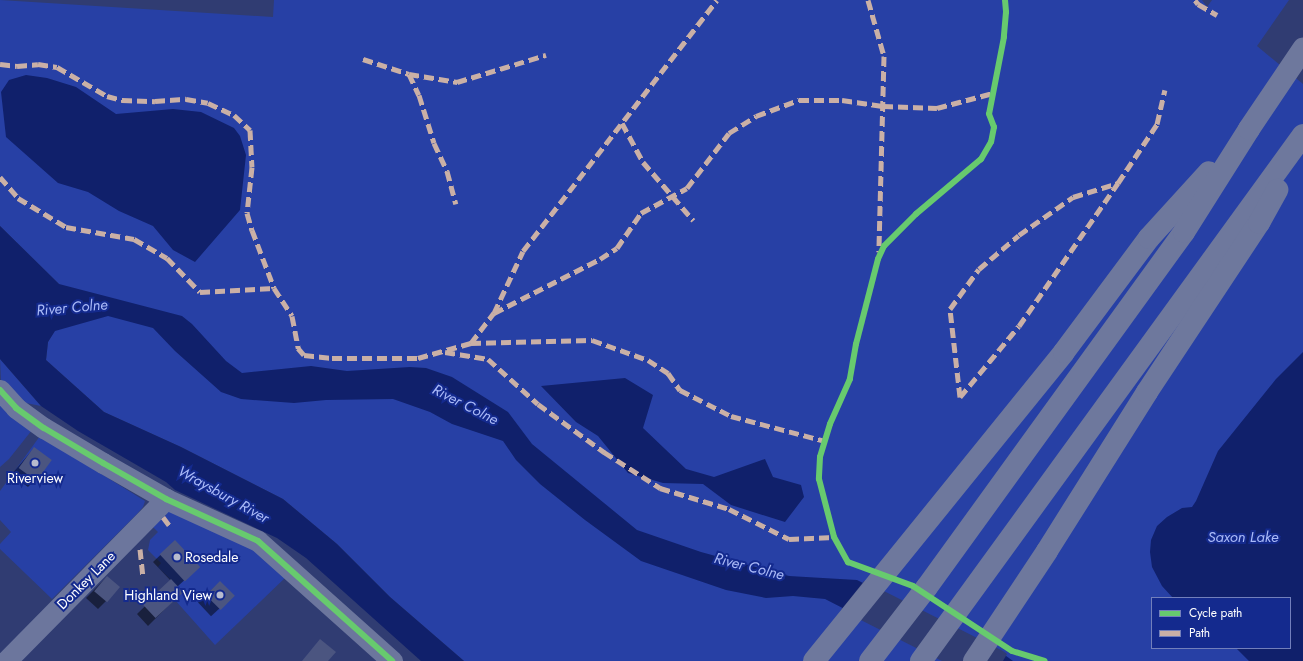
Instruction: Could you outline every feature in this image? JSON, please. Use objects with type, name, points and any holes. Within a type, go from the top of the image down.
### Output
[{"type":"highway","points":[[870,661],[927,587],[1184,232],[1249,129],[1303,48]]},
{"type":"highway","points":[[814,661],[889,571],[1064,352],[1149,238],[1249,129]]},
{"type":"highway","points":[[921,661],[962,607],[1303,135]]},
{"type":"highway","points":[[974,661],[1148,392],[1260,223],[1303,144]]},
{"type":"street","points":[[0,390],[16,408],[44,428],[166,499],[258,541],[392,661]]},
{"type":"street","name":"Donkey Lane","points":[[6,661],[166,499]]},
{"type":"shaded area","points":[[0,0],[273,17],[274,0],[1202,0],[1207,7],[1212,0],[1289,0],[1257,46],[1303,84],[1303,661],[464,661],[390,597],[337,544],[283,499],[181,447],[104,412],[46,360],[48,342],[55,330],[59,284],[0,226]]},
{"type":"shaded area","points":[[0,359],[41,406],[26,403],[1,380]]},
{"type":"shaded area","points":[[0,402],[32,430],[9,459],[0,467]]},
{"type":"shaded area","points":[[40,436],[145,501],[143,507],[137,514],[52,599],[0,549],[0,544],[11,532],[0,520],[0,491]]},
{"type":"shaded area","points":[[168,509],[253,547],[287,576],[215,645],[175,600],[183,592],[158,567],[161,563],[148,550],[150,540],[158,532],[152,526],[166,515]]},
{"type":"water","points":[[26,75],[47,78],[76,87],[116,114],[173,109],[201,112],[234,128],[240,136],[246,155],[240,210],[195,262],[173,250],[153,226],[119,211],[88,192],[58,183],[6,137],[1,92],[9,80]]},
{"type":"water","points":[[0,226],[59,284],[182,316],[192,324],[226,361],[242,373],[311,366],[347,371],[410,367],[426,368],[452,377],[508,412],[532,444],[637,530],[701,552],[789,576],[857,580],[1002,653],[1013,661],[946,661],[825,599],[793,596],[766,598],[726,590],[641,561],[585,520],[540,484],[516,460],[503,441],[452,424],[430,412],[393,399],[326,400],[294,403],[241,399],[221,392],[175,351],[153,328],[108,316],[55,331],[48,342],[46,360],[104,412],[181,447],[283,499],[337,544],[390,597],[464,661],[421,661],[306,558],[277,538],[175,490],[166,482],[78,431],[41,406],[0,359]]},
{"type":"water","name":"Saxon Lake","points":[[1303,352],[1303,661],[1249,661],[1237,649],[1291,649],[1291,597],[1172,597],[1162,586],[1152,567],[1150,552],[1151,540],[1157,526],[1167,517],[1182,508],[1192,507],[1218,451],[1276,379]]},
{"type":"water","points":[[625,378],[653,395],[643,428],[686,469],[714,477],[765,459],[773,477],[801,485],[804,497],[785,522],[731,505],[703,484],[663,483],[628,473],[598,436],[576,422],[541,386]]},
{"type":"pier","points":[[864,581],[1007,654],[1003,661],[942,661],[841,610]]},
{"type":"building","name":"Riverview","points":[[34,447],[52,460],[37,481],[19,468]]},
{"type":"building","name":"Rosedale","points":[[175,540],[200,567],[185,581],[160,554]]},
{"type":"building","points":[[107,576],[120,587],[107,602],[94,591]]},
{"type":"building","points":[[171,579],[183,592],[155,618],[143,605]]},
{"type":"building","name":"Highland View","points":[[220,581],[235,596],[221,610],[206,595]]},
{"type":"building","points":[[320,639],[336,652],[328,661],[302,661]]},
{"type":"marked path","points":[[0,64],[17,66],[38,64],[57,67],[107,96],[122,100],[155,101],[186,99],[208,103],[234,115],[250,130],[252,167],[247,213],[274,288],[292,316],[298,348],[304,355],[332,358],[418,358],[471,343],[494,313],[523,251],[717,0]]},
{"type":"marked path","points":[[868,0],[884,56],[879,252]]},
{"type":"marked path","points":[[1195,0],[1198,4],[1217,15]]},
{"type":"marked path","points":[[409,74],[457,82],[546,55]]},
{"type":"marked path","points":[[363,59],[409,74],[419,95],[434,143],[447,171],[456,204]]},
{"type":"marked path","points":[[960,397],[950,309],[979,269],[1019,235],[1073,197],[1118,183],[1157,124],[1165,90]]},
{"type":"marked path","points":[[494,313],[600,259],[617,248],[641,213],[687,188],[729,133],[756,116],[799,100],[842,100],[883,106],[937,108],[993,93]]},
{"type":"marked path","points":[[622,123],[643,162],[693,220]]},
{"type":"marked path","points":[[0,177],[18,198],[66,227],[134,239],[167,258],[200,292],[274,288]]},
{"type":"marked path","points":[[960,397],[1019,326],[1118,183]]},
{"type":"marked path","points":[[471,343],[592,340],[648,360],[668,373],[680,390],[731,416],[825,441]]},
{"type":"marked path","points":[[445,352],[488,359],[538,404],[604,452],[660,488],[729,509],[789,539],[834,537]]},
{"type":"marked path","points":[[163,517],[169,525]]},
{"type":"marked path","points":[[140,549],[143,577]]},
{"type":"cycle path","points":[[1005,0],[1006,12],[1004,37],[989,114],[994,127],[991,142],[981,159],[916,214],[884,246],[878,259],[856,344],[850,379],[830,424],[820,457],[819,479],[834,537],[848,562],[913,586],[1012,651],[1044,661]]},
{"type":"cycle path","points":[[0,390],[16,408],[44,428],[103,463],[166,499],[258,541],[392,661]]},
{"type":"place","name":"Riverview","points":[[35,463]]},
{"type":"place","name":"Rosedale","points":[[177,557]]},
{"type":"place","name":"Highland View","points":[[220,595]]},
{"type":"water label","name":"River Colne","points":[[72,308]]},
{"type":"water label","name":"River Colne","points":[[465,405]]},
{"type":"water label","name":"Wraysbury River","points":[[223,495]]},
{"type":"water label","name":"River Colne","points":[[749,567]]}]
